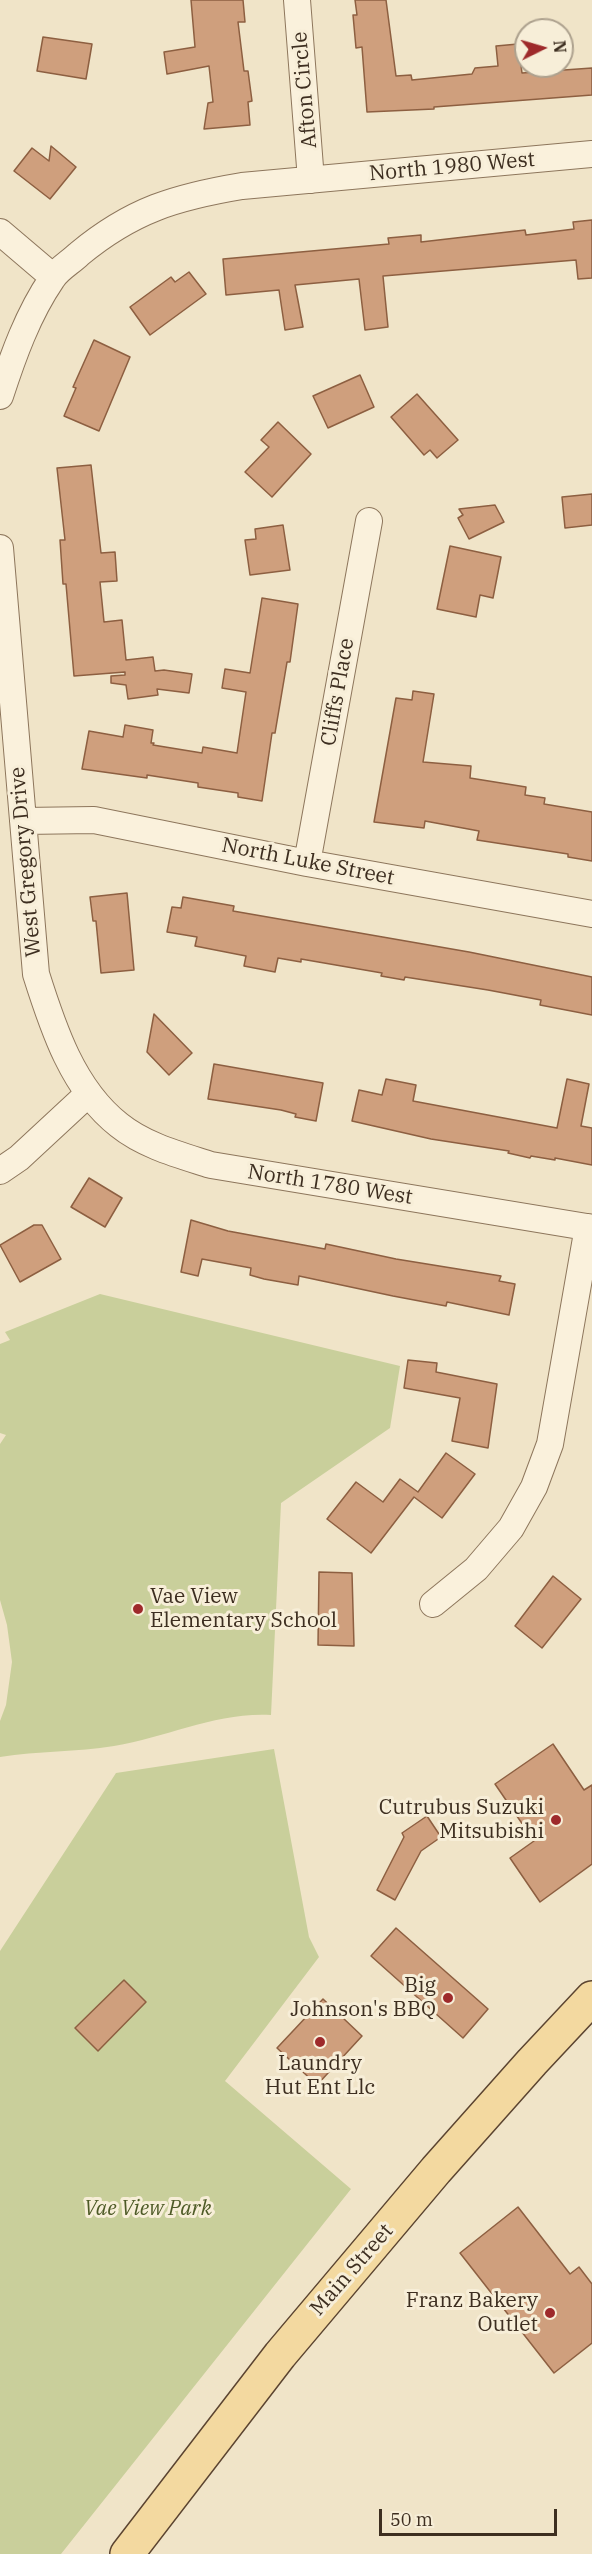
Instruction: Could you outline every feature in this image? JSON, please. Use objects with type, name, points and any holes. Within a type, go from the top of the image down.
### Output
[{"type":"main road","name":"Main Street","points":[[128,2554],[280,2355],[436,2170],[592,1998]]},
{"type":"street","name":"Afton Circle","points":[[297,0],[311,180]]},
{"type":"street","name":"North 1980 West","points":[[53,277],[96,241],[144,211],[192,194],[242,186],[592,154]]},
{"type":"street","points":[[0,232],[53,277],[16,345],[0,396]]},
{"type":"street","name":"Cliffs Place","points":[[307,863],[369,521]]},
{"type":"street","name":"West Gregory Drive","points":[[0,548],[36,974],[53,1026],[88,1094]]},
{"type":"street","name":"North Luke Street","points":[[23,821],[94,820],[307,863],[592,914]]},
{"type":"street","points":[[0,1171],[19,1158],[88,1094]]},
{"type":"street","name":"North 1780 West","points":[[88,1094],[119,1125],[163,1150],[211,1165],[590,1227]]},
{"type":"street","points":[[434,1604],[476,1569],[511,1528],[534,1487],[549,1444],[590,1227]]},
{"type":"green space","name":"Vae View Elementary School","points":[[100,1294],[400,1366],[390,1428],[281,1503],[271,1715],[231,1717],[114,1746],[0,1757],[0,1721],[6,1705],[12,1662],[7,1625],[0,1600],[0,1444],[6,1435],[0,1433],[0,1344],[10,1340],[5,1332]]},
{"type":"green space","name":"Vae View Park","points":[[274,1749],[309,1937],[319,1957],[225,2081],[351,2189],[61,2554],[0,2554],[0,1951],[116,1773]]},
{"type":"building","points":[[191,0],[243,0],[245,22],[238,22],[244,71],[248,71],[252,101],[248,102],[250,125],[204,129],[208,103],[213,102],[209,66],[167,74],[164,52],[195,47]]},
{"type":"building","points":[[355,0],[386,0],[396,76],[411,75],[412,80],[472,74],[475,68],[498,66],[496,46],[514,44],[514,78],[574,78],[574,69],[592,68],[592,95],[434,107],[434,109],[367,112],[362,47],[356,48],[353,15],[357,15]]},
{"type":"building","points":[[43,37],[92,44],[86,79],[37,71]]},
{"type":"building","points":[[51,146],[76,167],[50,199],[14,171],[32,148],[49,161]]},
{"type":"building","points":[[592,220],[592,278],[578,279],[576,260],[383,276],[388,327],[365,330],[359,279],[295,285],[303,327],[285,330],[279,290],[226,295],[223,259],[389,244],[388,238],[421,235],[421,242],[525,230],[526,235],[574,229],[573,222]]},
{"type":"building","points":[[189,272],[206,294],[150,335],[130,307],[171,277],[175,282]]},
{"type":"building","points":[[94,340],[130,357],[99,431],[64,416],[76,388],[73,387]]},
{"type":"building","points":[[360,375],[374,407],[328,428],[313,396]]},
{"type":"building","points":[[417,394],[458,440],[437,458],[430,450],[424,455],[391,417]]},
{"type":"building","points":[[278,422],[311,454],[272,497],[245,472],[269,447],[261,440]]},
{"type":"building","points":[[91,465],[101,553],[115,552],[117,581],[100,582],[104,622],[122,620],[126,660],[153,657],[155,671],[192,674],[189,693],[157,689],[158,695],[128,699],[126,685],[111,683],[111,676],[125,675],[125,672],[74,676],[66,584],[63,584],[60,540],[65,540],[57,468]]},
{"type":"building","points":[[592,494],[592,525],[565,528],[562,497]]},
{"type":"building","points":[[495,505],[504,522],[469,539],[458,518],[463,515],[459,509]]},
{"type":"building","points":[[283,525],[290,570],[250,575],[245,540],[256,539],[255,529]]},
{"type":"building","points":[[450,546],[501,557],[493,598],[480,595],[476,617],[437,609]]},
{"type":"building","points":[[262,598],[298,604],[290,662],[287,662],[275,733],[272,733],[262,801],[238,797],[238,793],[198,787],[198,783],[147,775],[147,778],[82,769],[89,731],[123,737],[125,725],[153,730],[151,743],[154,743],[153,745],[202,753],[203,747],[237,753],[246,692],[222,688],[225,669],[250,673]]},
{"type":"building","points":[[413,691],[434,694],[423,762],[471,766],[470,778],[526,787],[525,795],[545,798],[544,804],[592,812],[592,861],[568,857],[568,854],[477,840],[479,831],[425,821],[424,828],[374,822],[396,698],[412,700]]},
{"type":"building","points":[[127,893],[134,970],[101,973],[96,921],[93,921],[90,897]]},
{"type":"building","points":[[183,897],[234,906],[233,911],[469,952],[592,977],[592,1015],[540,1005],[541,1000],[405,977],[404,980],[381,976],[382,973],[301,959],[301,962],[278,958],[275,972],[244,966],[246,956],[195,946],[197,937],[167,932],[172,907],[181,908]]},
{"type":"building","points":[[154,1014],[192,1053],[169,1075],[147,1052]]},
{"type":"building","points":[[214,1064],[323,1083],[316,1121],[295,1117],[296,1114],[281,1110],[208,1099]]},
{"type":"building","points":[[386,1079],[416,1085],[413,1101],[557,1128],[567,1079],[589,1084],[581,1126],[592,1128],[592,1165],[555,1158],[555,1160],[531,1156],[530,1158],[508,1153],[509,1151],[431,1139],[352,1121],[359,1090],[382,1095]]},
{"type":"building","points":[[89,1178],[122,1198],[105,1227],[71,1207]]},
{"type":"building","points":[[191,1220],[228,1231],[325,1249],[326,1244],[396,1259],[501,1276],[499,1281],[515,1284],[509,1315],[447,1302],[446,1306],[299,1276],[298,1285],[264,1279],[250,1275],[251,1268],[202,1259],[198,1276],[181,1272]]},
{"type":"building","points":[[34,1225],[42,1225],[61,1259],[20,1282],[0,1245]]},
{"type":"building","points":[[408,1360],[437,1363],[436,1372],[497,1384],[488,1448],[452,1441],[460,1398],[404,1388]]},
{"type":"building","points":[[446,1453],[475,1474],[442,1518],[414,1497],[371,1553],[327,1519],[356,1482],[383,1502],[400,1479],[418,1492]]},
{"type":"building","points":[[319,1572],[352,1573],[354,1646],[318,1645]]},
{"type":"building","points":[[553,1576],[581,1599],[542,1648],[515,1626]]},
{"type":"building","name":"Cutrubus Suzuki Mitsubishi","points":[[553,1744],[584,1790],[592,1785],[592,1864],[540,1902],[510,1858],[534,1841],[495,1784]]},
{"type":"building","points":[[427,1816],[441,1837],[421,1851],[395,1900],[377,1890],[404,1837],[402,1833]]},
{"type":"building","points":[[396,1928],[488,2009],[463,2038],[371,1956]]},
{"type":"building","points":[[124,1980],[146,2002],[98,2051],[75,2028]]},
{"type":"building","name":"Laundry Hut Ent Llc","points":[[323,1999],[362,2036],[317,2085],[277,2048]]},
{"type":"building","name":"Franz Bakery Outlet","points":[[518,2207],[570,2274],[579,2267],[592,2284],[592,2343],[554,2373],[460,2253]]},
{"type":"place","name":"Vae View Elementary School","points":[[138,1609]]},
{"type":"place","name":"Cutrubus Suzuki Mitsubishi","points":[[556,1820]]},
{"type":"place","name":"Big Johnson's BBQ","points":[[448,1998]]},
{"type":"place","name":"Laundry Hut Ent Llc","points":[[320,2042]]},
{"type":"place","name":"Franz Bakery Outlet","points":[[550,2313]]}]
